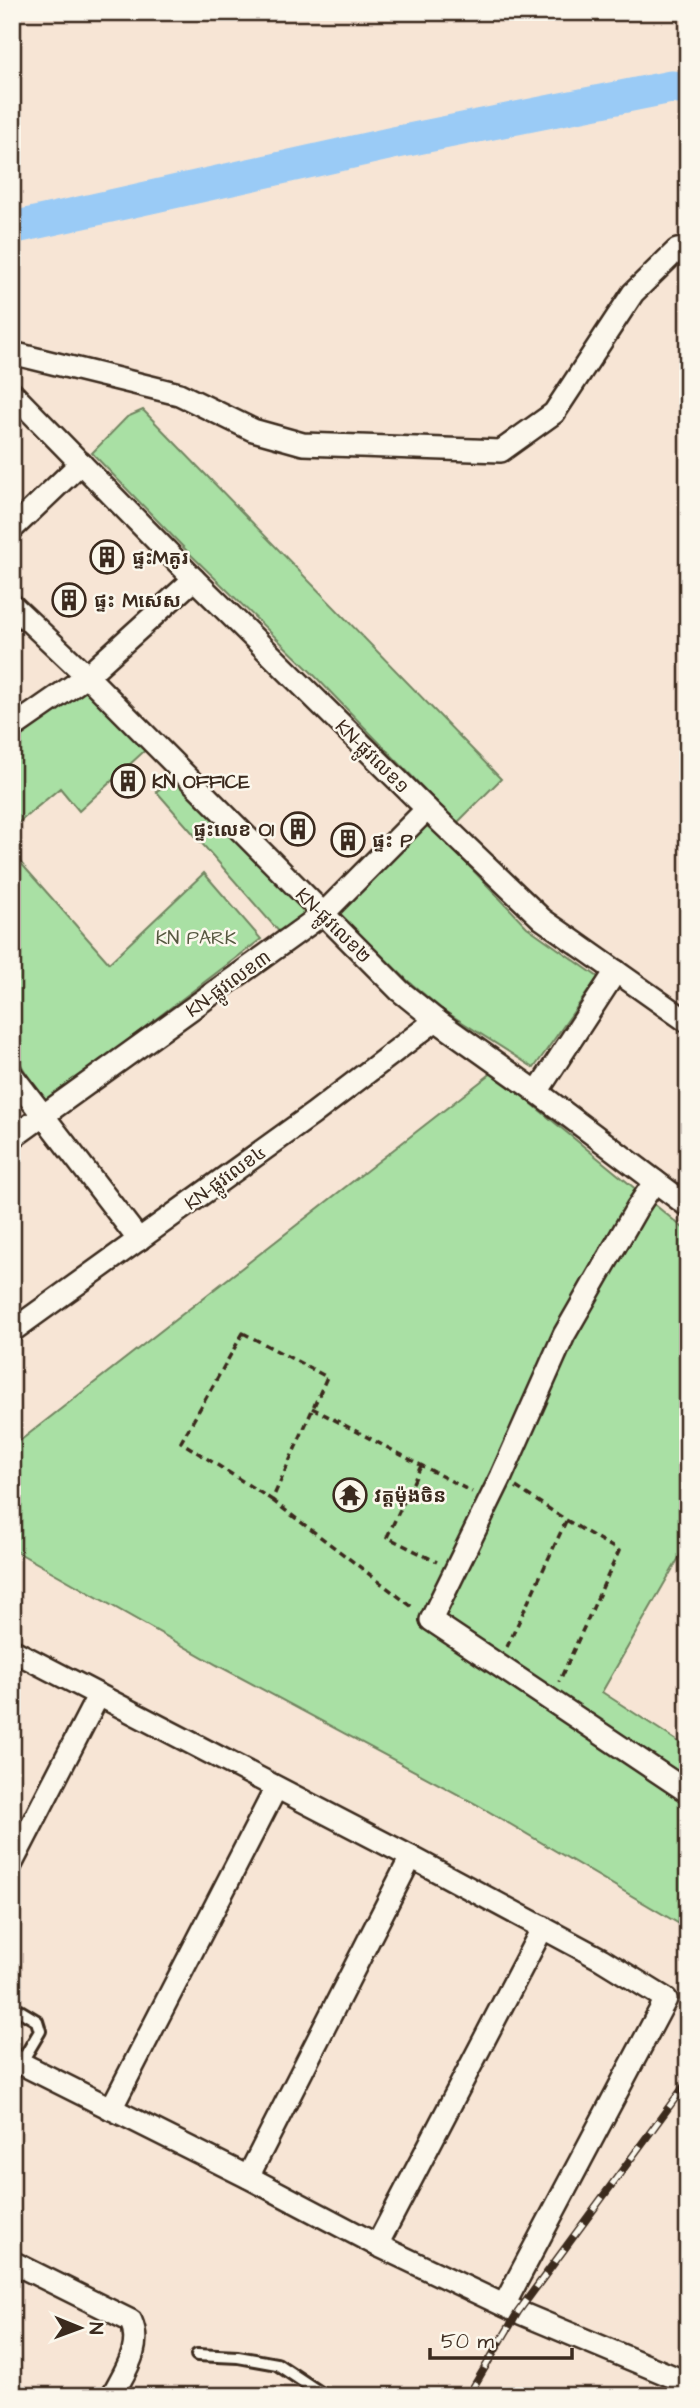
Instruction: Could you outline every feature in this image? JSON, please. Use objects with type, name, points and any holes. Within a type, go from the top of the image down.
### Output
[{"type":"street","points":[[12,353],[179,394],[253,430],[303,444],[501,451],[554,413],[633,293],[677,250],[688,248]]},
{"type":"street","name":"KN-ផ្លូវលេខ១","points":[[12,393],[194,579],[542,919],[688,1022]]},
{"type":"street","points":[[12,529],[81,463]]},
{"type":"street","points":[[12,728],[86,676],[194,579]]},
{"type":"street","name":"KN-ផ្លូវលេខ២","points":[[12,606],[86,676],[400,991],[688,1206]]},
{"type":"street","name":"KN-ផ្លូវលេខ៣","points":[[12,1138],[323,914],[427,809]]},
{"type":"street","points":[[537,1091],[615,971]]},
{"type":"street","name":"KN-ផ្លូវលេខ៤","points":[[13,1329],[313,1114],[436,1020]]},
{"type":"street","points":[[12,1075],[139,1240]]},
{"type":"street","points":[[655,1181],[636,1208],[564,1335],[501,1477],[431,1620],[688,1792]]},
{"type":"street","points":[[12,1650],[543,1927],[666,1998],[504,2305]]},
{"type":"street","points":[[12,1863],[98,1696]]},
{"type":"street","points":[[111,2109],[276,1788]]},
{"type":"street","points":[[248,2177],[411,1857]]},
{"type":"street","points":[[377,2245],[543,1927]]},
{"type":"street","points":[[17,2061],[377,2245],[504,2305],[688,2383]]},
{"type":"street","points":[[12,2262],[131,2321],[136,2344],[112,2396]]},
{"type":"lane","points":[[12,2006],[37,2021],[40,2031],[17,2061]]},
{"type":"lane","points":[[197,2355],[238,2357],[277,2364],[325,2396]]},
{"type":"path","points":[[272,1500],[327,1377],[243,1332],[181,1442],[272,1500],[431,1620]]},
{"type":"path","points":[[312,1408],[489,1501]]},
{"type":"path","points":[[421,1466],[387,1537],[439,1563]]},
{"type":"path","points":[[501,1477],[619,1552],[551,1700]]},
{"type":"path","points":[[499,1664],[566,1520]]},
{"type":"green space","points":[[143,410],[501,779],[457,823],[312,673],[186,550],[92,453],[127,417]]},
{"type":"green space","points":[[87,682],[153,743],[79,811],[60,788],[12,828],[12,737]]},
{"type":"green space","points":[[182,777],[312,911],[281,934],[156,791]]},
{"type":"green space","points":[[427,822],[527,927],[598,977],[534,1068],[443,1010],[407,980],[339,914]]},
{"type":"green space","name":"KN PARK","points":[[12,853],[109,963],[204,873],[261,939],[44,1104],[12,1049]]},
{"type":"green space","name":"វត្តម៉ុងចិន","points":[[493,1072],[688,1232],[688,1542],[602,1692],[688,1748],[688,1929],[476,1804],[217,1665],[12,1549],[12,1447]]},
{"type":"waterway","points":[[12,228],[393,143],[671,87],[688,89]]},
{"type":"railway","points":[[468,2396],[518,2312],[688,2081]]},
{"type":"place","name":"ផ្ទះMគូរ","points":[[107,557]]},
{"type":"place","name":"ផ្ទះ Mសេស","points":[[69,600]]},
{"type":"place","name":"KN OFFICE","points":[[128,781]]},
{"type":"place","name":"ផ្ទះលេខ O1","points":[[298,829]]},
{"type":"place","name":"ផ្ទះ P","points":[[348,840]]},
{"type":"place","name":"វត្តម៉ុងចិន","points":[[350,1495]]}]
